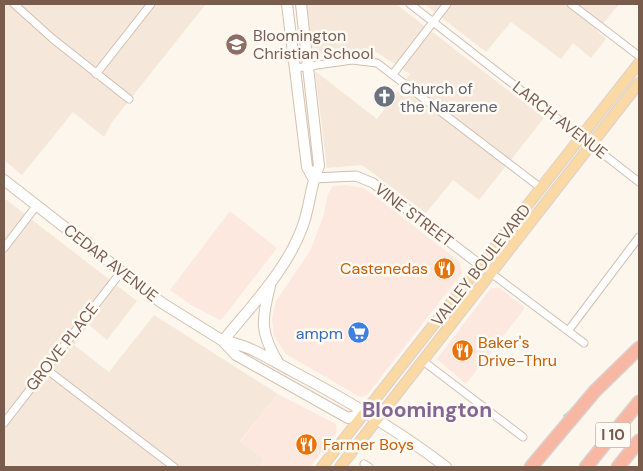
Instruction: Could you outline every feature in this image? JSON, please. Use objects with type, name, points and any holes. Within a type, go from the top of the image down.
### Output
[{"type":"highway","points":[[531,467],[596,391],[639,348]]},
{"type":"highway","name":"I 10","points":[[586,467],[639,402]]},
{"type":"highway","name":"I 10","points":[[618,467],[639,441]]},
{"type":"main road","points":[[287,4],[307,167],[313,178]]},
{"type":"main road","points":[[223,341],[288,257],[302,228],[310,201],[313,178],[319,166],[300,4]]},
{"type":"main road","name":"VALLEY BOULEVARD","points":[[322,467],[639,63]]},
{"type":"main road","name":"VALLEY BOULEVARD","points":[[340,467],[639,83]]},
{"type":"main road","name":"CEDAR AVENUE","points":[[4,180],[162,303],[223,341],[236,356],[348,418],[364,413]]},
{"type":"main road","points":[[272,280],[262,315],[262,324],[269,347],[280,364]]},
{"type":"main road","name":"CEDAR AVENUE","points":[[223,341],[242,344],[280,364],[418,445],[446,467]]},
{"type":"street","points":[[14,4],[96,74],[129,99]]},
{"type":"street","points":[[96,74],[151,4]]},
{"type":"street","name":"LARCH AVENUE","points":[[410,4],[639,182]]},
{"type":"street","points":[[393,74],[447,4]]},
{"type":"street","points":[[571,4],[639,56]]},
{"type":"street","points":[[296,68],[362,60],[377,63],[541,188]]},
{"type":"street","name":"VINE STREET","points":[[313,178],[356,176],[369,180],[480,265]]},
{"type":"street","points":[[4,248],[37,206]]},
{"type":"street","points":[[568,331],[639,237]]},
{"type":"street","name":"GROVE PLACE","points":[[4,423],[121,272]]},
{"type":"street","points":[[491,273],[584,343]]},
{"type":"street","points":[[423,361],[523,437]]},
{"type":"street","points":[[46,369],[174,467]]},
{"type":"shaded area","points":[[4,4],[206,4],[112,122],[104,137],[73,112],[22,175],[4,160]]},
{"type":"shaded area","points":[[306,4],[396,4],[544,118],[479,200],[453,180],[426,213],[362,165],[327,168],[315,71],[377,119],[410,74],[373,50],[313,58]]},
{"type":"shaded area","points":[[424,4],[619,4],[597,31],[606,39],[591,58],[573,43],[561,59],[511,22],[486,52]]},
{"type":"shaded area","points":[[345,185],[363,188],[371,193],[459,261],[462,273],[367,395],[360,397],[286,354],[274,336],[272,319],[276,301],[310,251],[323,217],[328,194],[333,186]]},
{"type":"shaded area","points":[[4,198],[137,301],[107,340],[89,325],[74,345],[109,372],[154,315],[278,394],[240,441],[264,459],[259,467],[4,467]]},
{"type":"shaded area","points":[[230,211],[277,248],[220,320],[191,305],[170,290]]},
{"type":"shaded area","points":[[491,288],[500,288],[525,308],[466,384],[437,359]]},
{"type":"shaded area","points":[[278,394],[336,424],[337,431],[310,467],[259,467],[264,459],[240,442]]},
{"type":"waterway","points":[[564,416],[570,411]]},
{"type":"place","name":"Bloomington Christian School","points":[[237,44]]},
{"type":"place","name":"Church of the Nazarene","points":[[384,97]]},
{"type":"place","name":"Castenedas","points":[[444,268]]},
{"type":"place","name":"ampm","points":[[359,333]]},
{"type":"place","name":"Baker's Drive-Thru","points":[[462,351]]},
{"type":"place","name":"Farmer Boys","points":[[307,444]]},
{"type":"district","name":"Bloomington","points":[[427,410]]}]
